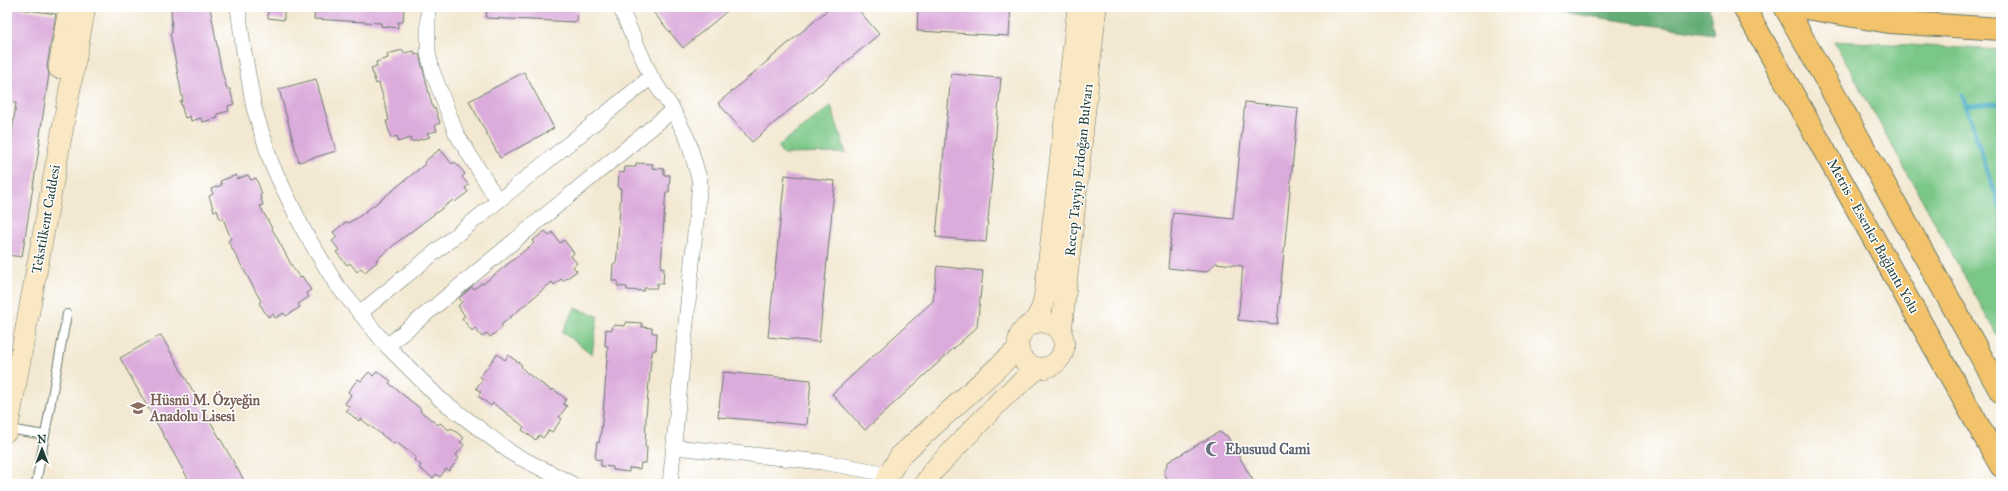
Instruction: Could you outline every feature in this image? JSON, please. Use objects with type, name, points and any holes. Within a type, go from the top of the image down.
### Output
[{"type":"highway","name":"Metris - Esenler Bağlantı Yolu","points":[[1744,7],[2001,466]]},
{"type":"highway","points":[[1785,7],[2001,392]]},
{"type":"highway","points":[[1800,7],[1889,22],[2001,29]]},
{"type":"street","name":"Tekstilkent Caddesi","points":[[7,381],[69,7]]},
{"type":"street","name":"Tekstilkent Caddesi","points":[[7,429],[85,7]]},
{"type":"street","points":[[238,7],[254,108],[272,166],[304,231],[336,284],[387,346],[446,404],[513,454],[572,484]]},
{"type":"street","points":[[428,7],[428,53],[432,70],[456,133],[498,201]]},
{"type":"street","points":[[620,7],[651,77],[673,110],[688,140],[700,182],[670,484]]},
{"type":"street","name":"Recep Tayyip Erdoğan Bulvarı","points":[[1034,323],[1042,308],[1045,292],[1078,7]]},
{"type":"street","name":"Recep Tayyip Erdoğan Bulvarı","points":[[1061,333],[1096,7]]},
{"type":"street","points":[[360,313],[651,77]]},
{"type":"street","points":[[387,346],[673,110]]},
{"type":"street","points":[[925,484],[933,471],[1003,398],[1038,368],[1046,367],[1054,363],[1060,357],[1064,349],[1064,340],[1061,333],[1055,326],[1047,322],[1034,323],[1022,331],[1018,339],[1018,349],[1025,361],[1038,368]]},
{"type":"street","points":[[674,447],[822,462],[887,479],[900,456],[1018,349]]},
{"type":"lane","points":[[36,484],[67,314]]},
{"type":"lane","points":[[7,429],[45,435]]},
{"type":"green space","points":[[1524,7],[1709,7],[1714,34]]},
{"type":"green space","points":[[1834,41],[2001,50],[2001,342]]},
{"type":"green space","points":[[831,106],[846,153],[782,154],[778,146]]},
{"type":"green space","points":[[575,308],[598,316],[592,354],[562,332]]},
{"type":"building","points":[[7,7],[56,14],[47,66],[49,74],[40,142],[22,257],[7,255],[7,169],[16,103],[7,102]]},
{"type":"building","points":[[171,7],[210,7],[221,68],[227,89],[230,89],[234,104],[228,106],[229,111],[217,114],[218,118],[202,122],[201,118],[191,121],[190,116],[185,118],[180,101],[183,101],[170,33],[172,33]]},
{"type":"building","points":[[268,7],[284,7],[284,20],[268,18]]},
{"type":"building","points":[[315,7],[404,7],[403,22],[398,22],[398,28],[381,26],[381,23],[314,19]]},
{"type":"building","points":[[487,7],[578,7],[577,22],[486,18]]},
{"type":"building","points":[[649,7],[732,7],[683,48]]},
{"type":"building","points":[[831,7],[856,7],[879,34],[752,142],[718,103]]},
{"type":"building","points":[[918,7],[1011,7],[1009,36],[917,31]]},
{"type":"building","points":[[403,50],[404,53],[414,51],[415,55],[419,54],[433,109],[435,108],[440,123],[435,125],[437,131],[427,133],[430,137],[411,142],[410,138],[398,142],[397,136],[391,138],[386,121],[389,121],[387,111],[379,83],[376,84],[371,68],[377,66],[376,62],[388,58],[387,54]]},
{"type":"building","points":[[524,72],[554,128],[500,158],[469,101]]},
{"type":"building","points":[[951,74],[1001,78],[986,242],[936,237]]},
{"type":"building","points":[[316,79],[336,151],[299,162],[279,89]]},
{"type":"building","points":[[1245,102],[1298,108],[1277,324],[1238,320],[1243,266],[1216,263],[1206,272],[1168,268],[1173,213],[1233,219]]},
{"type":"building","points":[[440,149],[452,164],[455,162],[465,174],[462,177],[469,185],[465,188],[468,192],[455,202],[453,200],[400,240],[376,260],[377,262],[365,272],[361,268],[357,272],[350,263],[347,265],[336,252],[339,250],[332,241],[337,237],[333,232],[346,222],[348,223],[357,218],[382,199],[425,164],[424,162]]},
{"type":"building","points":[[636,163],[653,164],[652,168],[664,169],[664,175],[670,175],[669,192],[666,192],[665,202],[661,268],[664,268],[663,284],[657,283],[657,288],[644,288],[644,291],[627,290],[627,287],[617,286],[618,281],[612,281],[613,264],[616,264],[617,255],[621,189],[618,188],[619,172],[624,173],[625,167],[636,167]]},
{"type":"building","points":[[236,175],[237,179],[248,175],[251,180],[256,178],[262,194],[260,195],[263,205],[260,206],[293,268],[300,278],[302,276],[311,290],[306,293],[309,297],[298,304],[300,307],[286,316],[284,313],[275,318],[273,314],[268,317],[259,303],[261,301],[228,241],[231,239],[223,218],[220,219],[217,210],[214,211],[209,196],[213,194],[211,189],[222,185],[220,181]]},
{"type":"building","points":[[785,175],[835,181],[819,342],[768,337]]},
{"type":"building","points":[[545,231],[549,236],[552,232],[560,243],[564,240],[574,253],[571,256],[577,263],[573,267],[577,271],[563,281],[561,279],[554,285],[552,282],[501,325],[503,327],[490,337],[487,333],[482,337],[475,328],[472,331],[462,318],[465,316],[458,306],[462,302],[459,298],[472,287],[474,289],[482,283],[483,284],[534,243],[532,241]]},
{"type":"building","points":[[937,266],[983,271],[977,327],[865,430],[832,394],[933,301]]},
{"type":"building","points":[[626,322],[642,323],[642,327],[652,328],[652,333],[657,333],[656,350],[653,350],[651,359],[646,416],[646,463],[641,463],[640,469],[629,468],[629,472],[613,470],[613,467],[601,466],[601,460],[595,459],[597,442],[599,443],[601,432],[604,402],[608,346],[605,346],[606,329],[612,330],[613,325],[625,326]]},
{"type":"building","points":[[161,335],[246,484],[191,484],[120,358]]},
{"type":"building","points":[[497,354],[505,360],[508,355],[522,365],[521,367],[528,374],[552,391],[553,389],[566,399],[563,404],[567,406],[559,417],[562,419],[552,432],[549,430],[543,438],[539,435],[536,440],[522,430],[524,427],[517,421],[493,403],[491,406],[478,396],[481,392],[476,388],[483,379],[480,377]]},
{"type":"building","points":[[377,371],[391,381],[389,383],[438,425],[440,423],[449,430],[451,428],[464,438],[460,442],[464,445],[456,455],[459,458],[449,471],[446,469],[440,477],[436,474],[433,478],[419,468],[421,465],[414,460],[416,457],[396,442],[394,444],[361,419],[359,421],[346,411],[350,407],[345,404],[351,395],[348,392],[358,379],[361,381],[369,372],[373,376]]},
{"type":"building","points":[[723,372],[811,380],[807,425],[718,417]]},
{"type":"building","name":"Ebusuud Cami","points":[[1219,432],[1227,436],[1255,484],[1170,484],[1164,473],[1168,462]]},
{"type":"waterway","points":[[1962,95],[2001,210]]},
{"type":"waterway","points":[[1965,106],[2001,103]]},
{"type":"place","name":"Hüsnü M. Özyeğin Anadolu Lisesi","points":[[138,408]]},
{"type":"place","name":"Ebusuud Cami","points":[[1213,449]]}]
